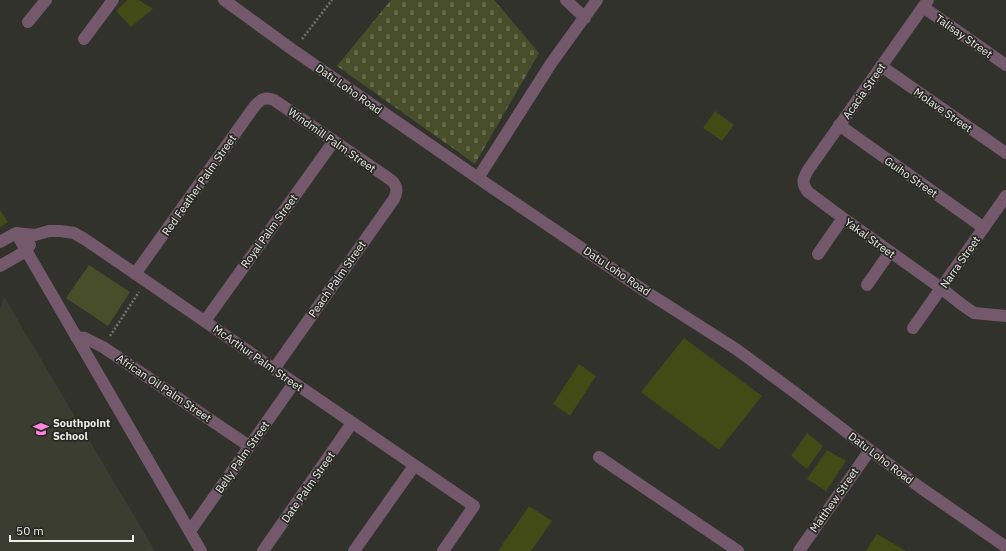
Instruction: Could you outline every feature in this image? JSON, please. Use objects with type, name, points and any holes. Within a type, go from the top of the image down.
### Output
[{"type":"street","points":[[28,22],[46,0]]},
{"type":"street","points":[[84,39],[113,0]]},
{"type":"street","name":"Datu Loho Road","points":[[224,0],[293,50],[478,178],[645,291],[736,350],[932,496],[1006,547]]},
{"type":"street","points":[[566,0],[585,18]]},
{"type":"street","points":[[478,178],[552,62],[597,0]]},
{"type":"street","name":"Talisay Street","points":[[925,3],[1006,65]]},
{"type":"street","name":"Acacia Street","points":[[803,183],[808,170],[925,3]]},
{"type":"street","name":"Molave Street","points":[[881,66],[1006,153]]},
{"type":"street","name":"Windmill Palm Street","points":[[264,98],[274,100],[391,180],[397,188]]},
{"type":"street","name":"Red Feather Palm Street","points":[[135,274],[254,107],[264,98]]},
{"type":"street","name":"Guiho Street","points":[[839,125],[984,228]]},
{"type":"street","name":"Royal Palm Street","points":[[205,321],[334,141]]},
{"type":"street","name":"Yakal Street","points":[[803,183],[808,192],[974,313],[1006,316]]},
{"type":"street","name":"Peach Palm Street","points":[[274,369],[394,199],[397,194],[397,188]]},
{"type":"street","name":"Narra Street","points":[[914,328],[1006,196]]},
{"type":"street","points":[[818,254],[843,218]]},
{"type":"street","name":"McArthur Palm Street","points":[[16,233],[35,235],[48,231],[60,231],[74,233],[86,240],[474,506],[443,551]]},
{"type":"street","points":[[0,242],[16,233],[201,551]]},
{"type":"street","points":[[0,266],[26,251],[35,235]]},
{"type":"street","points":[[867,285],[890,252]]},
{"type":"street","name":"African Oil Palm Street","points":[[76,337],[85,338],[103,346],[249,446]]},
{"type":"street","name":"Belly Palm Street","points":[[190,531],[294,383]]},
{"type":"street","name":"Date Palm Street","points":[[263,551],[352,423]]},
{"type":"street","name":"Matthew Street","points":[[799,551],[870,450]]},
{"type":"street","points":[[599,457],[738,551]]},
{"type":"street","points":[[354,551],[414,466]]},
{"type":"path","points":[[293,50],[332,0]]},
{"type":"path","points":[[103,346],[146,281]]},
{"type":"shaded area","name":"Southpoint School","points":[[4,297],[155,551],[0,551],[0,308]]},
{"type":"green space","points":[[391,0],[494,0],[539,53],[475,164],[337,66]]},
{"type":"green space","points":[[89,265],[130,292],[108,326],[66,298]]},
{"type":"building","points":[[127,0],[139,0],[153,9],[131,27],[116,11]]},
{"type":"building","points":[[715,111],[734,125],[722,141],[703,128]]},
{"type":"building","points":[[0,210],[8,222],[0,227]]},
{"type":"building","points":[[684,338],[762,396],[719,450],[641,392]]},
{"type":"building","points":[[579,364],[596,376],[570,416],[553,404]]},
{"type":"building","points":[[807,433],[823,446],[807,469],[791,456]]},
{"type":"building","points":[[827,450],[846,461],[826,491],[807,479]]},
{"type":"building","points":[[529,506],[552,521],[531,551],[498,551]]},
{"type":"building","points":[[877,534],[906,551],[866,551]]},
{"type":"place","name":"Southpoint School","points":[[41,429]]}]
